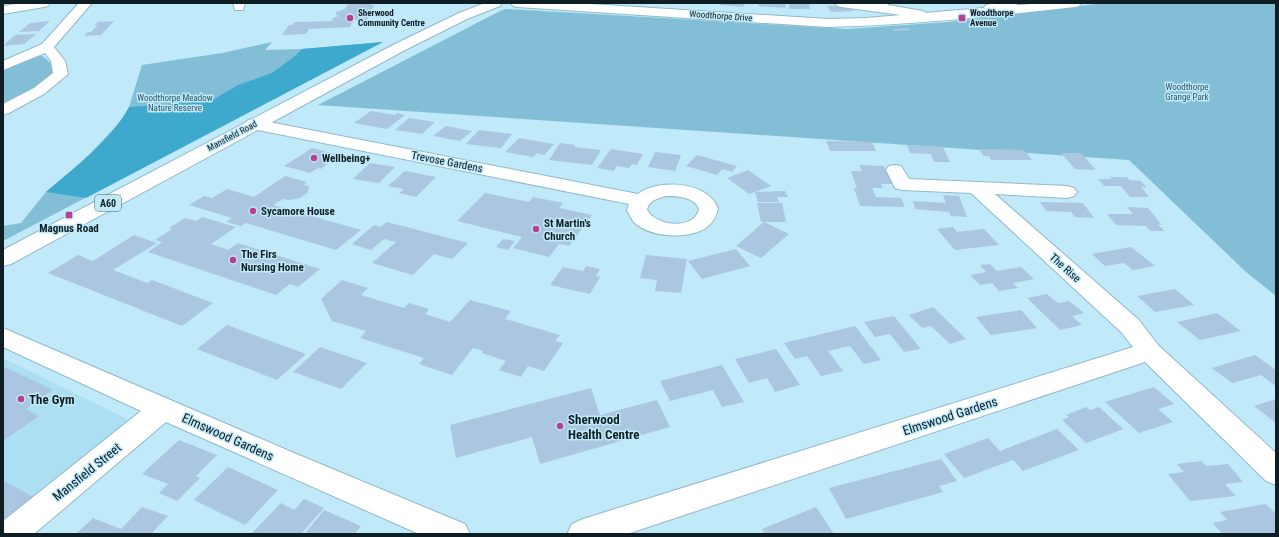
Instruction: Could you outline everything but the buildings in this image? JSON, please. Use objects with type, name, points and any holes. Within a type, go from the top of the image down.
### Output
[{"type":"main road","points":[[3,10],[44,3]]},
{"type":"main road","points":[[3,66],[47,47],[86,3]]},
{"type":"main road","name":"Mansfield Road","points":[[463,16],[466,10],[480,3]]},
{"type":"main road","name":"Mansfield Road","points":[[3,259],[254,124],[463,16],[496,3]]},
{"type":"main road","name":"Woodthorpe Drive","points":[[517,3],[822,22],[866,22],[993,12],[1075,3]]},
{"type":"main road","name":"Woodthorpe Drive","points":[[841,3],[882,6],[919,14],[925,17]]},
{"type":"main road","points":[[993,12],[989,9],[1012,3]]},
{"type":"main road","points":[[3,110],[39,91],[61,74],[58,60],[47,47]]},
{"type":"main road","name":"Trevose Gardens","points":[[254,124],[640,200]]},
{"type":"main road","points":[[895,170],[902,184],[1067,192]]},
{"type":"main road","name":"The Rise","points":[[976,188],[1130,326],[1149,351]]},
{"type":"main road","name":"Elmswood Gardens","points":[[3,337],[357,494],[454,534]]},
{"type":"main road","points":[[1149,351],[1276,472]]},
{"type":"main road","name":"Elmswood Gardens","points":[[583,534],[1149,351]]},
{"type":"main road","name":"Mansfield Street","points":[[11,534],[163,409]]},
{"type":"shaded area","name":"Woodthorpe Meadow Nature Reserve","points":[[383,42],[86,198],[46,192],[102,142],[129,107],[211,101],[238,85],[272,73],[302,49]]},
{"type":"shaded area","points":[[3,358],[129,420],[3,524]]},
{"type":"green space","name":"Woodthorpe Grange Park","points":[[1105,3],[1276,3],[1276,296],[1246,272],[1129,160],[318,105],[502,10],[507,9],[847,29],[948,22]]},
{"type":"green space","name":"Woodthorpe Meadow Nature Reserve","points":[[272,42],[265,50],[302,49],[383,42],[3,241],[3,226],[21,223],[46,192],[84,160],[122,120],[129,107],[142,65],[222,53]]},
{"type":"green space","points":[[34,56],[42,56],[51,64],[53,71],[50,78],[36,90],[3,104],[3,71]]},
{"type":"place","name":"Sherwood Community Centre","points":[[350,18]]},
{"type":"place","name":"Woodthorpe Avenue","points":[[962,18]]},
{"type":"place","name":"Wellbeing+","points":[[314,158]]},
{"type":"place","name":"Sycamore House","points":[[253,211]]},
{"type":"place","name":"Magnus Road","points":[[69,215]]},
{"type":"place","name":"St Martin's Church","points":[[536,229]]},
{"type":"place","name":"The Firs Nursing Home","points":[[233,260]]},
{"type":"place","name":"The Gym","points":[[21,399]]},
{"type":"place","name":"Sherwood Health Centre","points":[[560,426]]}]
